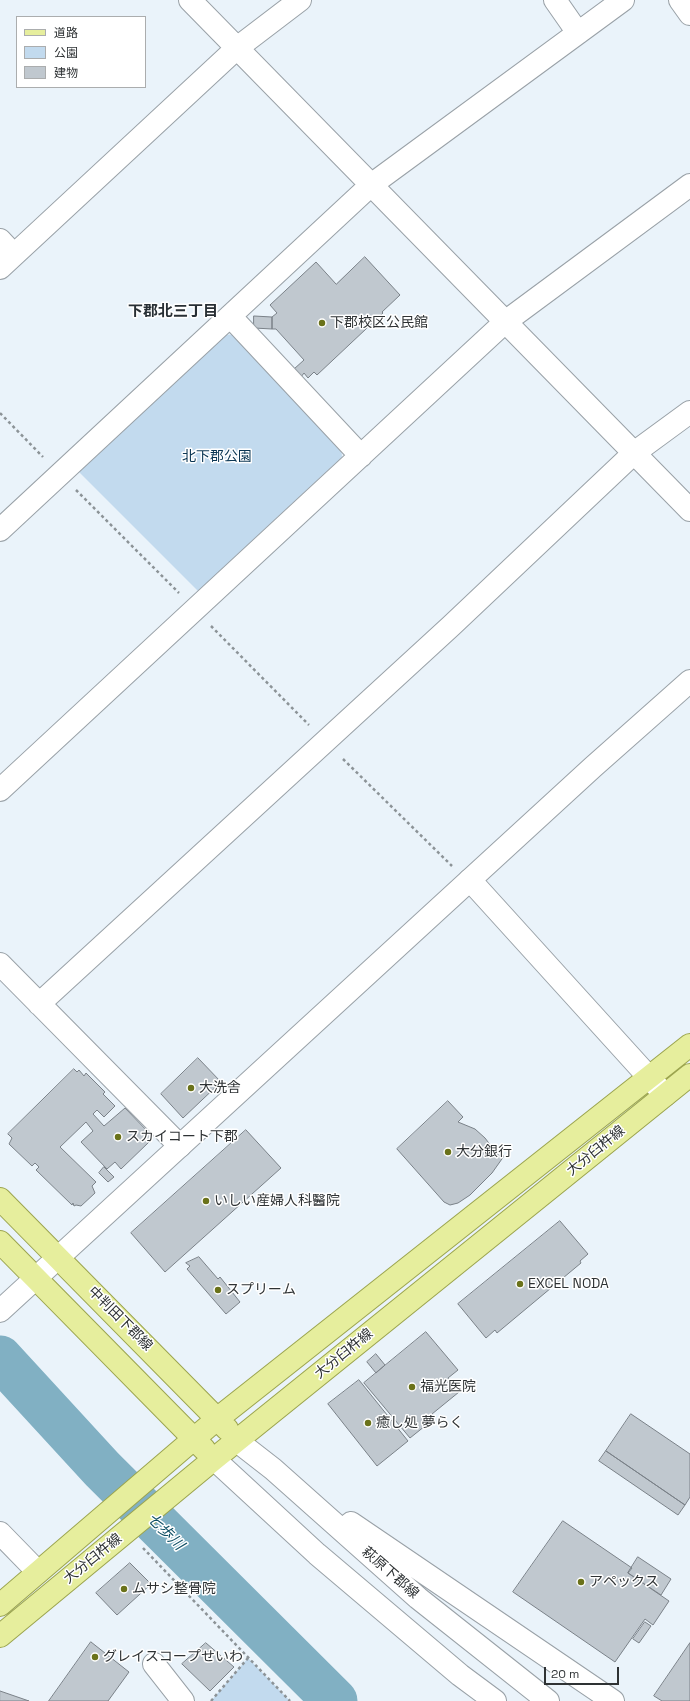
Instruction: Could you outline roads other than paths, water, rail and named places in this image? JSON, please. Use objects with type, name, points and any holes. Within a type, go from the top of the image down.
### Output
[{"type":"main road","name":"大分臼杵線","points":[[0,1605],[217,1419],[690,1046]]},
{"type":"main road","name":"大分臼杵線","points":[[0,1636],[134,1539],[174,1492],[690,1075]]},
{"type":"main road","name":"中判田下郡線","points":[[0,1199],[237,1441]]},
{"type":"main road","points":[[0,1242],[214,1459]]},
{"type":"street","points":[[190,0],[690,510]]},
{"type":"street","points":[[5,254],[237,48],[300,0]]},
{"type":"street","points":[[554,0],[578,33]]},
{"type":"street","points":[[0,530],[371,185],[623,0]]},
{"type":"street","points":[[680,0],[690,14]]},
{"type":"street","points":[[0,790],[505,322],[690,185]]},
{"type":"street","points":[[230,316],[361,456]]},
{"type":"street","points":[[39,1004],[451,626],[634,453],[690,412]]},
{"type":"street","points":[[0,1311],[587,772],[690,681]]},
{"type":"street","points":[[470,880],[665,1095]]},
{"type":"street","points":[[0,964],[180,1146]]},
{"type":"street","name":"萩原下郡線","points":[[237,1441],[273,1469],[418,1598],[548,1701]]},
{"type":"street","points":[[214,1459],[317,1554],[460,1675],[495,1701]]},
{"type":"street","points":[[340,1530],[351,1524],[613,1701]]},
{"type":"street","points":[[0,1533],[38,1572]]},
{"type":"street","points":[[154,1664],[183,1701]]},
{"type":"street","points":[[460,1675],[469,1701]]},
{"type":"waterway","name":"七歩川","points":[[0,1358],[102,1469],[335,1701]]},
{"type":"place","name":"下郡校区公民館","points":[[322,323]]},
{"type":"place","name":"大洗舎","points":[[191,1088]]},
{"type":"place","name":"スカイコート下郡","points":[[118,1137]]},
{"type":"place","name":"大分銀行","points":[[448,1152]]},
{"type":"place","name":"いしい産婦人科醫院","points":[[206,1201]]},
{"type":"place","name":"EXCEL NODA","points":[[520,1284]]},
{"type":"place","name":"スプリーム","points":[[218,1290]]},
{"type":"place","name":"福光医院","points":[[412,1387]]},
{"type":"place","name":"癒し処 夢らく","points":[[368,1423]]},
{"type":"place","name":"アペックス","points":[[581,1582]]},
{"type":"place","name":"ムサシ整骨院","points":[[124,1589]]},
{"type":"place","name":"グレイスコープせいわ","points":[[95,1657]]},
{"type":"district","name":"下郡北三丁目","points":[[173,312]]},
{"type":"park label","name":"北下郡公園","points":[[217,457]]}]
